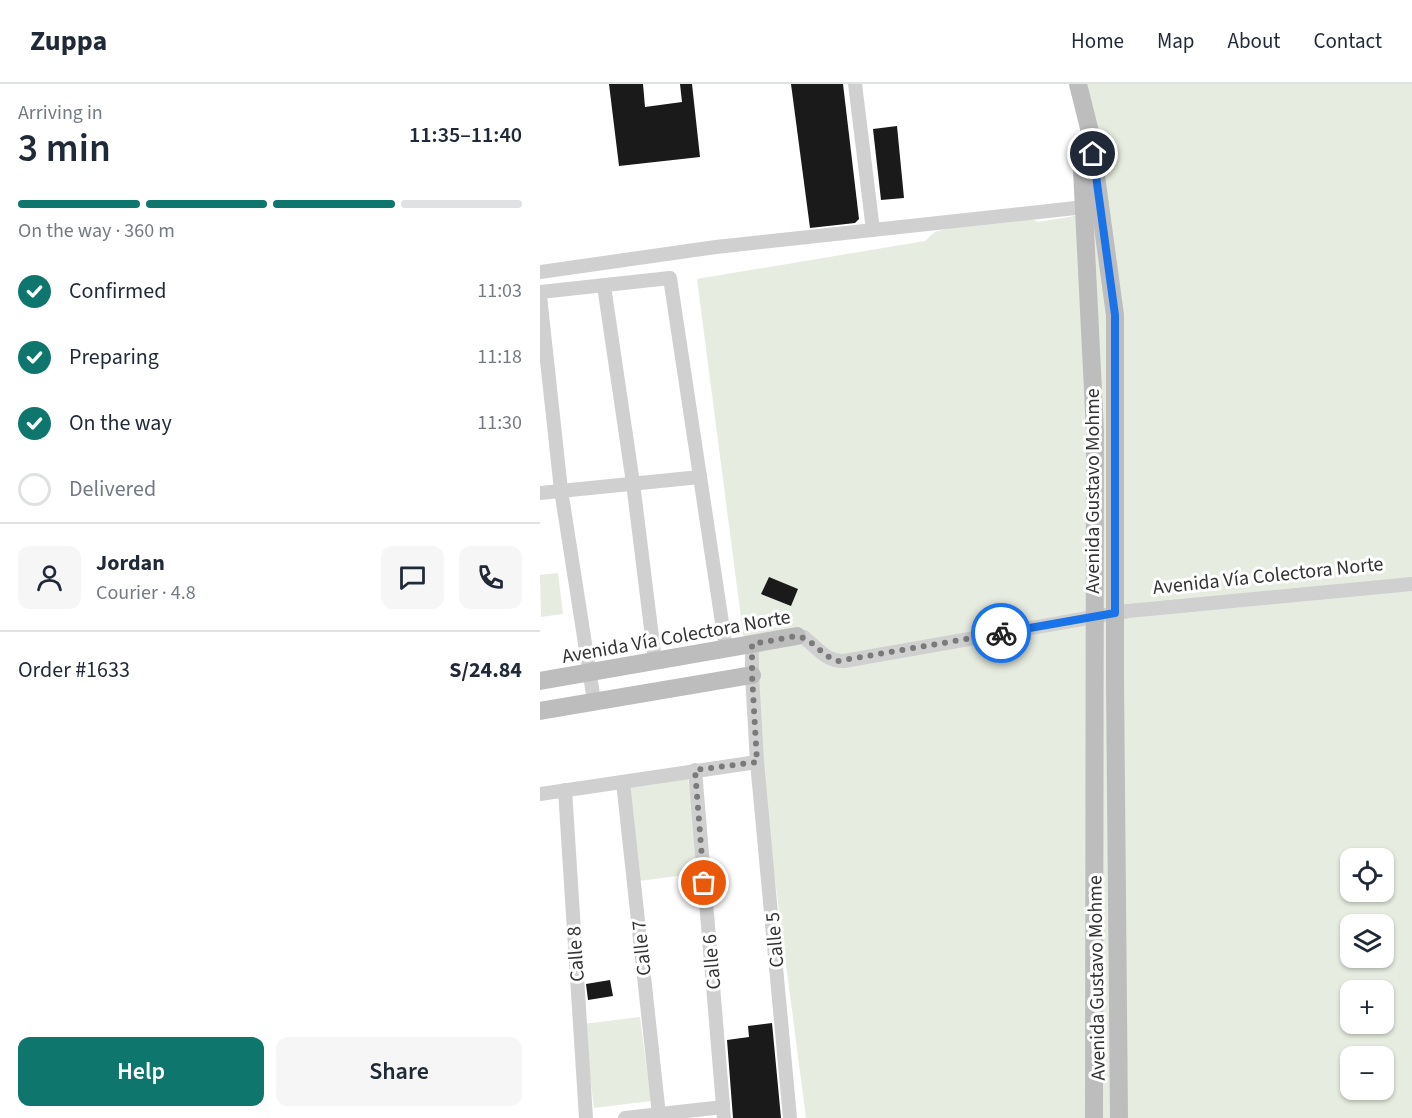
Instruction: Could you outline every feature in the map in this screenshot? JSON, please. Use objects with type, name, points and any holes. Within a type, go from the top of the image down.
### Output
[{"type":"street","points":[[855,84],[873,230]]},
{"type":"street","name":"Avenida Gustavo Mohme","points":[[1078,84],[1095,431],[1094,1118]]},
{"type":"street","name":"Avenida Gustavo Mohme","points":[[1078,84],[1090,132],[1115,315],[1121,612],[1119,1118]]},
{"type":"street","points":[[540,272],[716,248],[1085,207]]},
{"type":"street","points":[[594,701],[561,490],[540,294],[670,278],[726,649]]},
{"type":"street","points":[[604,286],[633,483],[655,661]]},
{"type":"street","points":[[540,493],[700,477]]},
{"type":"street","name":"Avenida Vía Colectora Norte","points":[[540,681],[797,636],[807,639],[828,657],[844,661],[1121,612],[1412,584]]},
{"type":"street","name":"Calle 5","points":[[752,644],[757,762],[790,1118]]},
{"type":"street","points":[[540,711],[752,675]]},
{"type":"street","points":[[540,794],[757,762]]},
{"type":"street","name":"Calle 6","points":[[695,770],[723,1113]]},
{"type":"street","name":"Calle 7","points":[[623,782],[659,1114]]},
{"type":"street","name":"Calle 8","points":[[565,790],[586,1118]]},
{"type":"street","points":[[625,1118],[659,1114],[723,1113]]},
{"type":"shaded area","points":[[1087,84],[1412,84],[1412,1118],[806,1118],[697,279],[925,241],[935,232],[966,223],[1027,216],[1038,222],[1087,214]]},
{"type":"shaded area","points":[[558,573],[563,614],[541,617],[540,575]]},
{"type":"shaded area","points":[[688,777],[700,873],[639,881],[627,785]]},
{"type":"shaded area","points":[[640,1017],[651,1101],[594,1108],[583,1024]]},
{"type":"building","points":[[609,84],[643,84],[645,107],[682,102],[680,84],[692,84],[700,157],[619,166]]},
{"type":"building","points":[[791,84],[843,84],[859,219],[855,223],[810,228]]},
{"type":"building","points":[[897,126],[904,198],[881,200],[873,129]]},
{"type":"building","points":[[769,577],[798,589],[791,606],[761,594]]},
{"type":"building","points":[[610,980],[613,996],[588,1000],[586,984]]},
{"type":"building","points":[[772,1023],[781,1118],[733,1118],[727,1040],[749,1037],[748,1026]]},
{"type":"way so far","points":[[704,883],[695,770],[757,762],[752,644],[797,636],[804,637],[828,657],[844,661],[1001,633]]},
{"type":"route","points":[[1001,633],[1115,613],[1115,315],[1093,154]]}]
